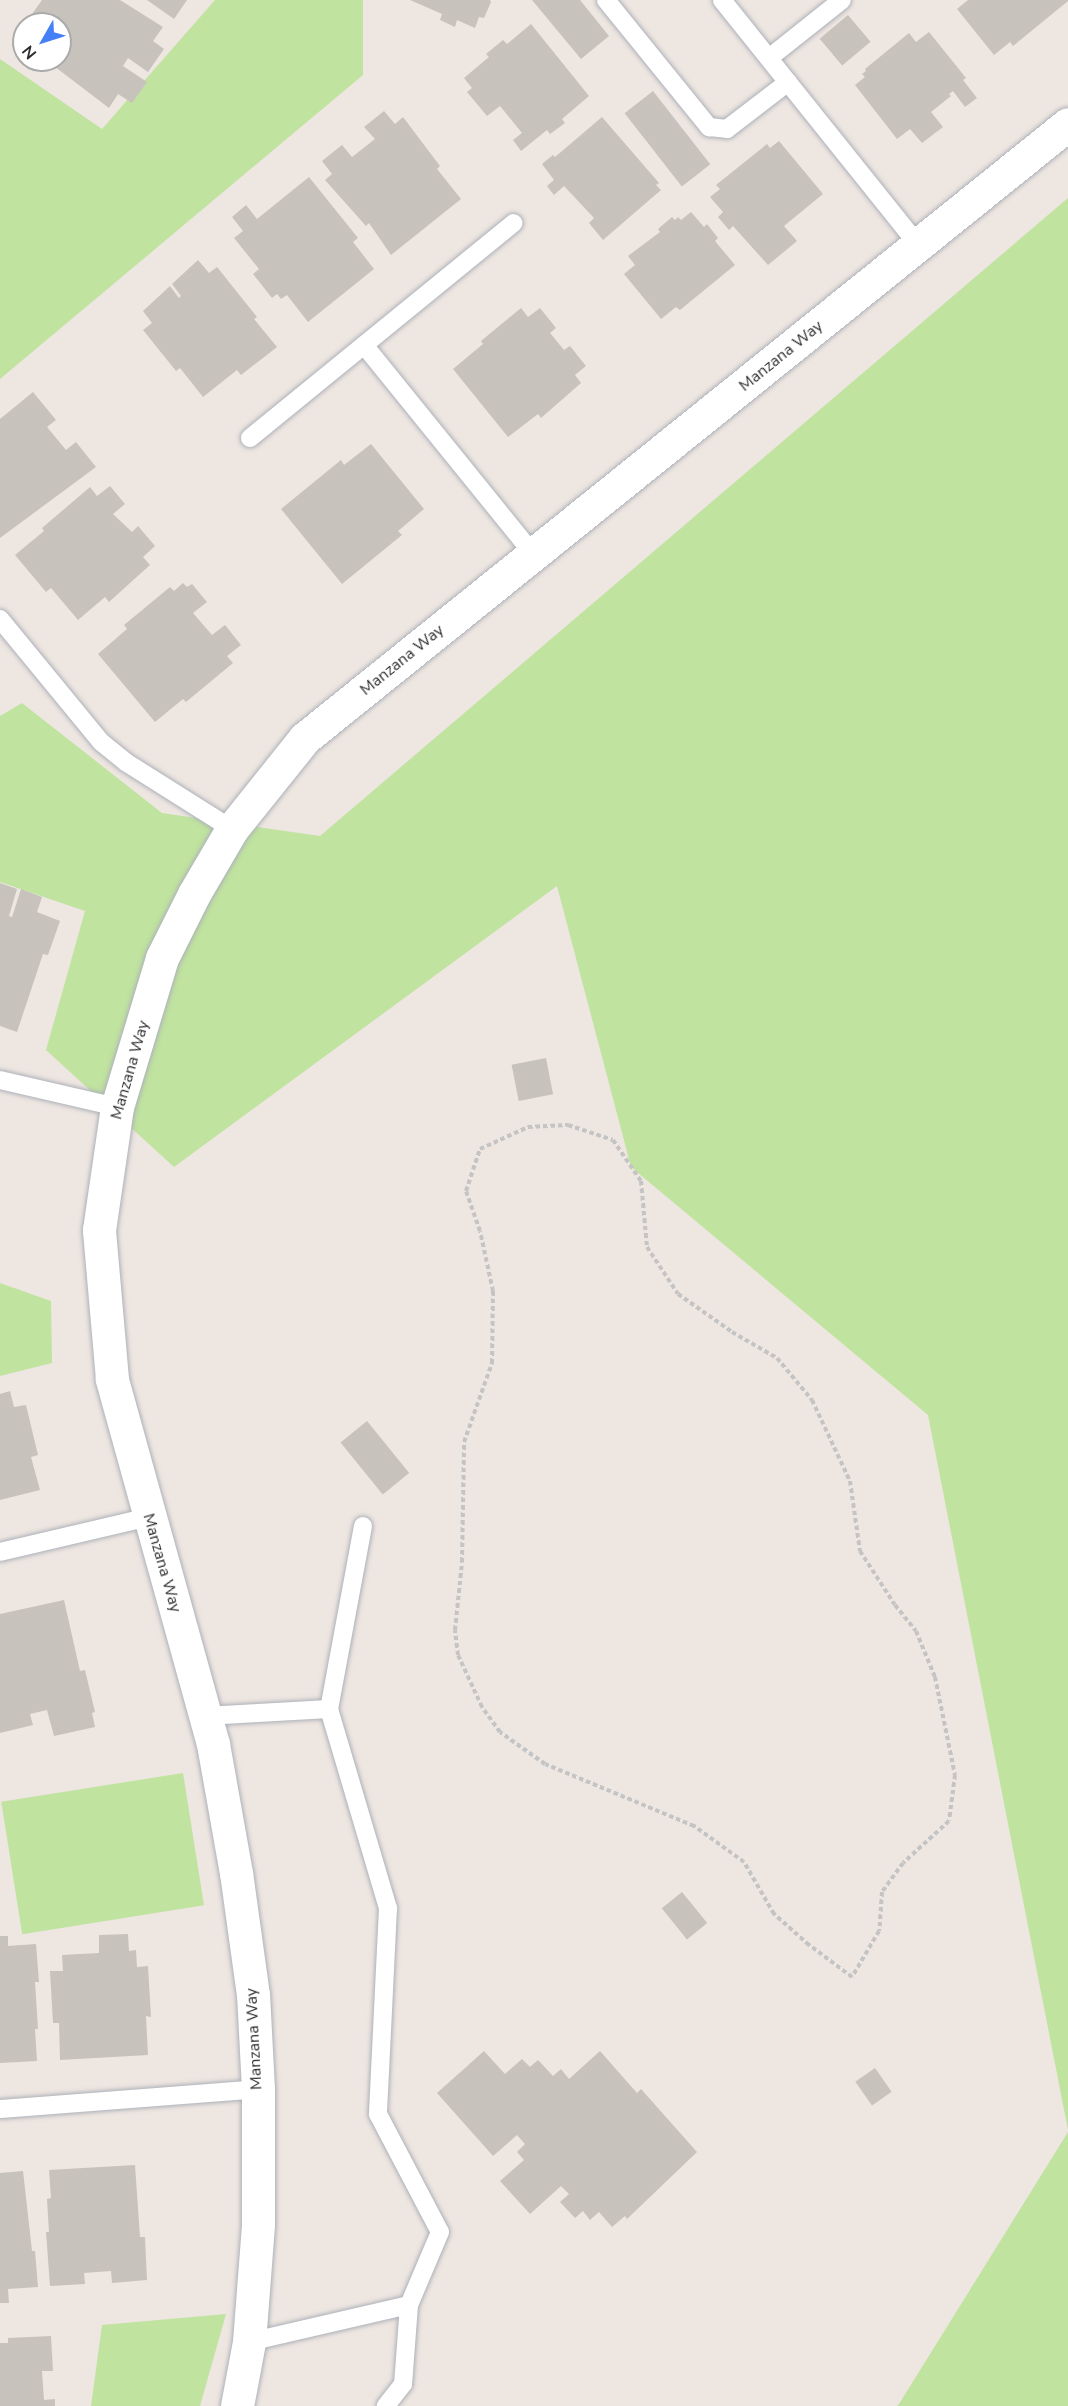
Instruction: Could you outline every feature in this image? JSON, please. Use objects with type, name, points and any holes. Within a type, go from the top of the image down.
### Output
[{"type":"street","name":"Manzana Way","points":[[237,2406],[249,2342],[258,2224],[258,2089],[253,1995],[236,1873],[213,1744],[112,1379],[99,1230],[117,1107],[162,958],[194,894],[232,829],[305,738],[1068,124]]},
{"type":"lane","points":[[606,0],[709,127],[727,129],[788,82]]},
{"type":"lane","points":[[722,0],[918,245]]},
{"type":"lane","points":[[769,58],[842,0]]},
{"type":"lane","points":[[250,438],[514,223]]},
{"type":"lane","points":[[364,345],[533,555]]},
{"type":"lane","points":[[0,619],[101,742],[127,764],[232,829]]},
{"type":"lane","points":[[0,1080],[117,1107]]},
{"type":"lane","points":[[0,1552],[149,1517]]},
{"type":"lane","points":[[363,1526],[330,1709],[388,1908],[378,2114],[440,2232],[409,2305],[403,2384],[386,2406]]},
{"type":"lane","points":[[205,1716],[330,1709]]},
{"type":"lane","points":[[0,2109],[258,2089]]},
{"type":"lane","points":[[249,2342],[409,2305]]},
{"type":"path","points":[[568,1125],[613,1140],[641,1181],[647,1247],[678,1294],[732,1332],[777,1358],[812,1400],[850,1480],[860,1551],[895,1605],[916,1630],[935,1677],[955,1775],[949,1821],[903,1863],[882,1892],[879,1930],[852,1977],[808,1945],[774,1914],[744,1862],[694,1826],[669,1816],[545,1764],[500,1732],[482,1707],[458,1655],[455,1630],[462,1562],[464,1442],[492,1363],[493,1291],[480,1232],[466,1191],[480,1149],[528,1127],[568,1125]]},
{"type":"green space","points":[[215,0],[363,0],[363,75],[0,379],[0,59],[12,67],[12,72],[19,72],[102,129]]},
{"type":"green space","points":[[1068,198],[1068,2130],[928,1415],[631,1167],[557,886],[174,1167],[46,1050],[85,911],[0,882],[0,716],[22,703],[162,813],[320,836]]},
{"type":"green space","points":[[0,1283],[51,1301],[52,1363],[0,1376]]},
{"type":"green space","points":[[183,1773],[204,1905],[22,1934],[1,1802]]},
{"type":"green space","points":[[1068,2132],[1068,2406],[897,2406],[899,2404]]},
{"type":"green space","points":[[226,2314],[200,2406],[91,2406],[102,2325]]},
{"type":"building","points":[[42,0],[120,0],[163,27],[153,41],[164,49],[148,72],[128,58],[123,66],[147,82],[132,103],[118,94],[109,108],[62,72],[72,72],[72,12],[34,12]]},
{"type":"building","points":[[147,0],[187,0],[174,19]]},
{"type":"building","points":[[410,0],[490,0],[491,2],[484,18],[479,17],[475,28],[457,20],[455,27],[440,20],[442,14]]},
{"type":"building","points":[[532,0],[580,0],[609,36],[581,59]]},
{"type":"building","points":[[968,0],[1068,1],[1013,46],[1010,42],[994,55],[957,9]]},
{"type":"building","points":[[848,15],[870,42],[842,66],[820,39]]},
{"type":"building","points":[[531,24],[589,96],[562,119],[565,123],[550,134],[547,130],[521,151],[513,140],[522,133],[500,106],[487,116],[467,92],[472,88],[464,78],[489,57],[486,54],[503,40],[507,44]]},
{"type":"building","points":[[929,32],[966,78],[963,80],[977,98],[965,107],[953,91],[949,94],[951,96],[931,112],[943,127],[922,143],[910,129],[897,139],[855,85],[865,77],[862,74],[866,71],[865,69],[909,33],[916,42]]},
{"type":"building","points":[[653,91],[710,164],[682,186],[625,113]]},
{"type":"building","points":[[384,111],[395,124],[403,117],[440,166],[437,169],[461,199],[391,255],[369,223],[366,226],[325,180],[332,174],[322,161],[342,145],[352,157],[375,139],[364,127]]},
{"type":"building","points":[[602,117],[659,183],[656,185],[661,190],[603,240],[589,223],[594,218],[564,186],[554,195],[547,186],[554,180],[542,164],[553,155],[555,157]]},
{"type":"building","points":[[779,141],[823,194],[784,226],[797,241],[768,265],[733,226],[729,230],[718,217],[723,212],[710,197],[720,189],[716,185],[767,144],[770,148]]},
{"type":"building","points":[[309,177],[358,238],[353,242],[374,269],[308,322],[287,295],[281,299],[277,294],[272,298],[253,274],[259,269],[234,238],[243,231],[232,217],[246,205],[257,219]]},
{"type":"building","points":[[691,212],[704,227],[707,224],[718,238],[715,241],[735,265],[680,310],[676,307],[661,319],[624,274],[635,265],[628,256],[660,232],[658,229],[672,217],[675,220],[678,217],[681,220]]},
{"type":"building","points":[[198,260],[209,273],[217,267],[257,317],[254,319],[277,347],[241,375],[237,370],[203,397],[180,368],[176,371],[143,330],[152,323],[143,311],[170,286],[179,298],[181,296],[172,284]]},
{"type":"building","points":[[521,308],[528,317],[540,308],[556,328],[550,333],[564,350],[570,346],[586,366],[575,375],[581,383],[541,418],[538,414],[508,437],[453,369],[483,344],[481,341]]},
{"type":"building","points":[[33,392],[56,420],[47,427],[66,450],[76,442],[96,467],[0,538],[0,419]]},
{"type":"building","points":[[371,444],[424,509],[398,531],[402,535],[342,584],[281,509],[341,460],[344,465]]},
{"type":"building","points":[[110,486],[125,504],[113,514],[132,532],[138,526],[155,546],[143,557],[150,565],[109,602],[105,597],[78,620],[51,588],[46,592],[15,555],[44,531],[42,528],[90,487],[97,496]]},
{"type":"building","points":[[183,583],[187,587],[192,584],[207,602],[193,613],[212,635],[225,625],[241,645],[227,656],[233,663],[186,702],[183,699],[155,722],[98,654],[127,629],[124,625],[170,587],[174,591]]},
{"type":"building","points":[[0,883],[17,889],[9,916],[12,917],[21,889],[42,897],[37,912],[60,921],[48,955],[43,954],[17,1032],[0,1026]]},
{"type":"building","points":[[546,1058],[553,1094],[519,1101],[512,1065]]},
{"type":"building","points":[[10,1391],[14,1407],[26,1405],[38,1455],[31,1457],[40,1490],[0,1500],[0,1394]]},
{"type":"building","points":[[367,1421],[409,1473],[383,1494],[341,1442]]},
{"type":"building","points":[[64,1600],[80,1671],[85,1670],[95,1712],[92,1713],[95,1727],[54,1736],[47,1710],[30,1714],[33,1725],[0,1733],[0,1614]]},
{"type":"building","points":[[682,1892],[707,1923],[687,1939],[662,1908]]},
{"type":"building","points":[[128,1934],[129,1951],[136,1950],[137,1967],[148,1966],[151,2017],[146,2016],[148,2055],[60,2060],[59,2023],[53,2023],[50,1971],[63,1971],[62,1955],[99,1953],[99,1935]]},
{"type":"building","points":[[0,1936],[8,1936],[8,1946],[36,1944],[39,1982],[35,1982],[38,2029],[35,2029],[37,2061],[0,2063]]},
{"type":"building","points":[[484,2051],[505,2074],[522,2059],[530,2067],[538,2060],[553,2076],[561,2069],[569,2079],[600,2051],[637,2093],[641,2089],[697,2152],[627,2219],[625,2216],[612,2227],[599,2212],[590,2220],[583,2211],[575,2218],[560,2202],[569,2194],[561,2186],[530,2214],[500,2181],[524,2160],[517,2152],[525,2144],[517,2135],[493,2156],[437,2093]]},
{"type":"building","points":[[875,2068],[892,2092],[872,2106],[855,2082]]},
{"type":"building","points":[[135,2165],[140,2237],[145,2237],[147,2280],[112,2283],[111,2271],[84,2273],[85,2284],[50,2286],[46,2232],[49,2232],[47,2199],[51,2198],[49,2170]]},
{"type":"building","points":[[23,2171],[38,2287],[8,2289],[9,2303],[0,2303],[0,2173]]},
{"type":"building","points":[[51,2336],[53,2371],[42,2371],[44,2400],[55,2399],[55,2406],[0,2406],[0,2343],[8,2343],[8,2338]]}]
